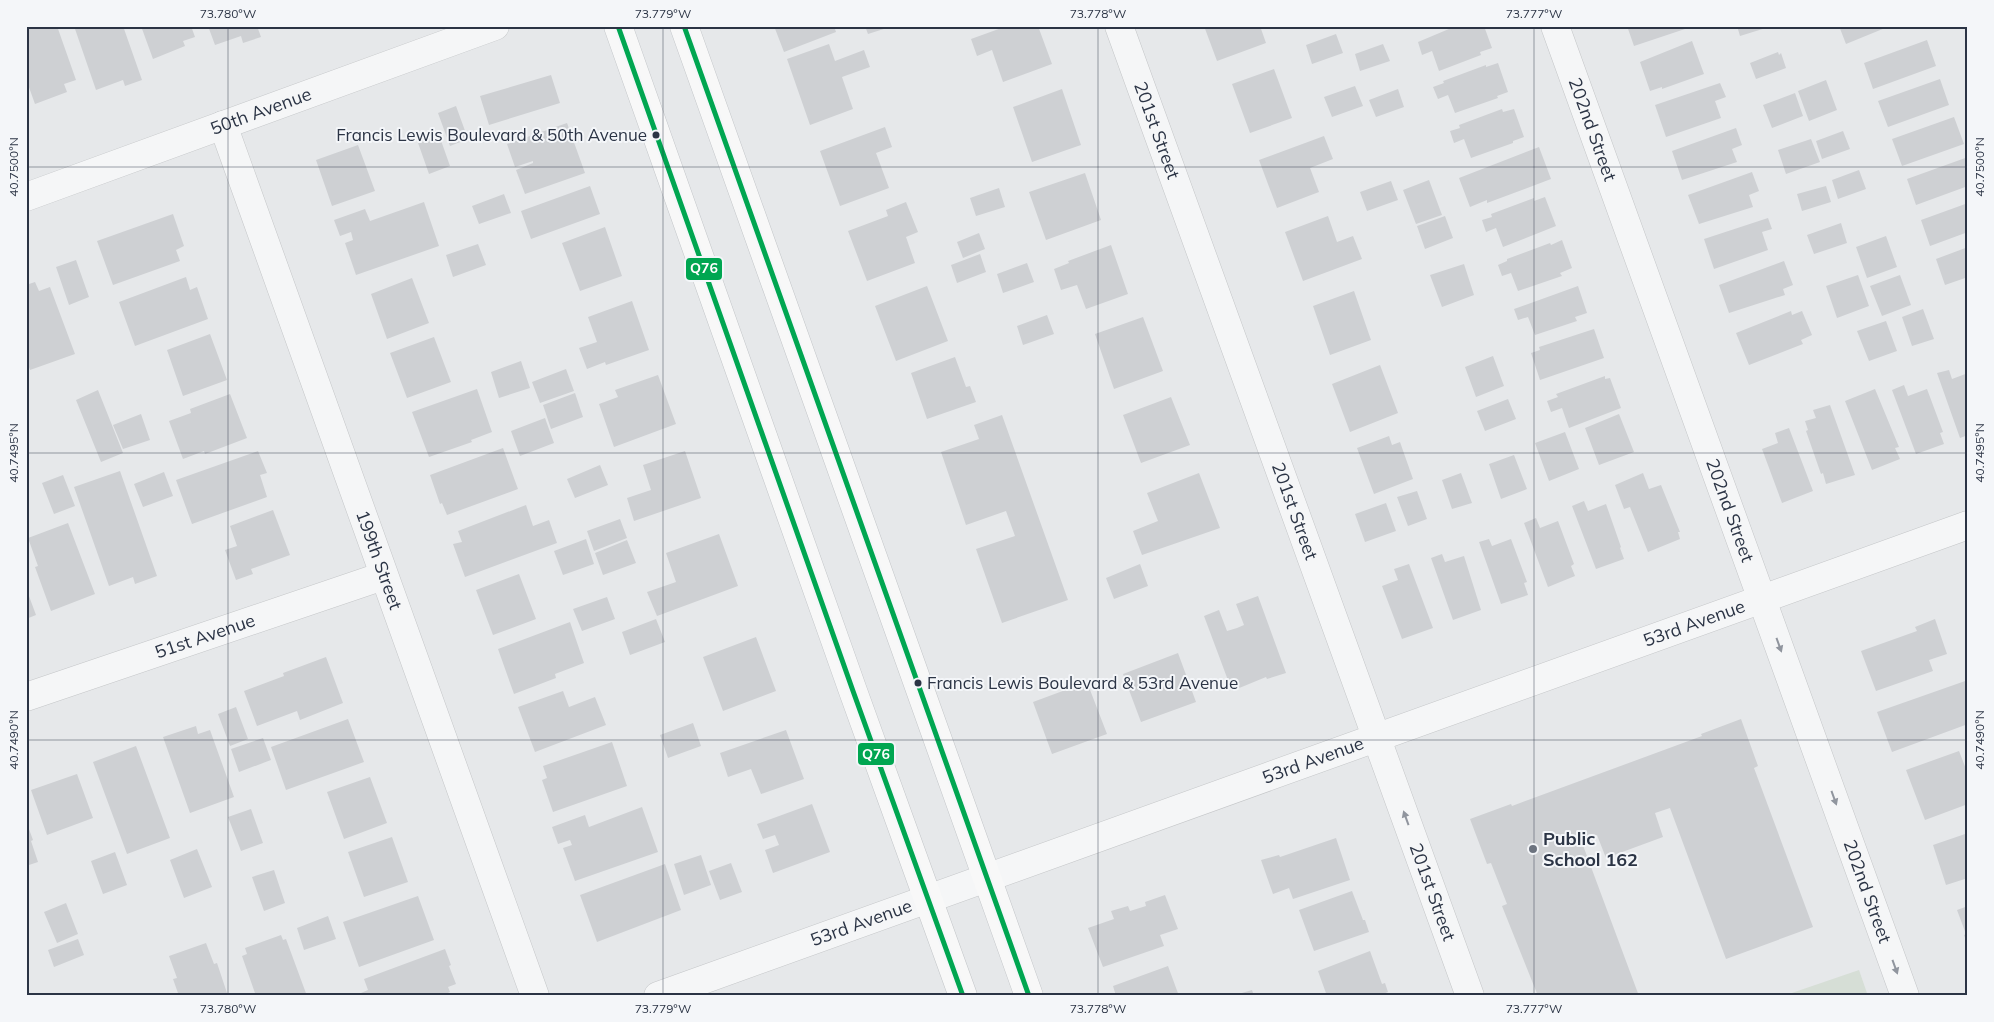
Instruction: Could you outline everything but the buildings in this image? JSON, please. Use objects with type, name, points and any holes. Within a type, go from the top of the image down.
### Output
[{"type":"main road","points":[[618,26],[963,996]]},
{"type":"main road","points":[[684,26],[1029,996]]},
{"type":"street","name":"50th Avenue","points":[[26,197],[495,26]]},
{"type":"street","name":"201st Street","points":[[1119,26],[1470,996]]},
{"type":"street","name":"202nd Street","points":[[1555,26],[1905,996]]},
{"type":"street","name":"199th Street","points":[[223,126],[383,576],[536,996]]},
{"type":"street","name":"53rd Avenue","points":[[658,996],[1968,525]]},
{"type":"street","name":"51st Avenue","points":[[26,697],[383,576]]},
{"type":"shaded area","points":[[1859,970],[1868,996],[1783,996]]},
{"type":"transit line","name":"Q76","points":[[618,26],[963,996]]},
{"type":"transit line","name":"Q76","points":[[684,26],[1029,996]]},
{"type":"place","name":"Francis Lewis Boulevard & 50th Avenue","points":[[656,135]]},
{"type":"place","name":"Francis Lewis Boulevard & 53rd Avenue","points":[[918,683]]},
{"type":"place","name":"Public School 162","points":[[1533,849]]}]
